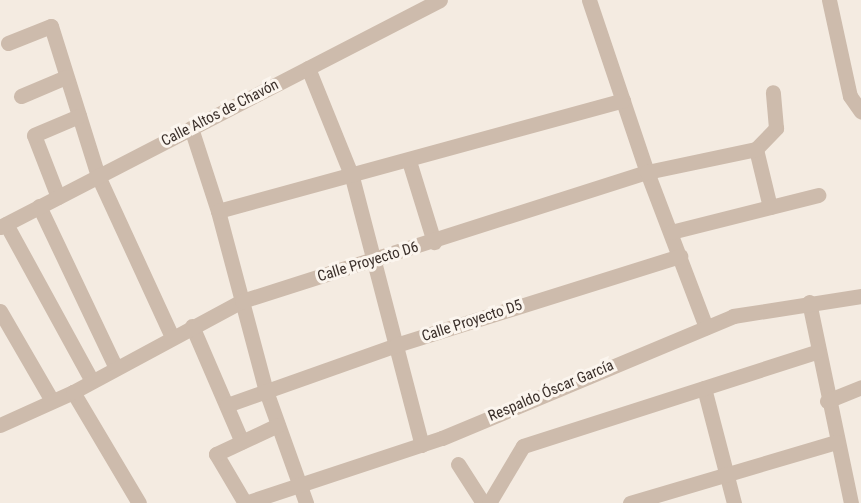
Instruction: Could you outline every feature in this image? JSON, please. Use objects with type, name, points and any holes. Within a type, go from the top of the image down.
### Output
[{"type":"street","name":"Calle Altos de Chavón","points":[[3,225],[440,0]]},
{"type":"street","points":[[589,0],[647,172],[706,327]]},
{"type":"street","points":[[829,0],[850,96],[861,112]]},
{"type":"street","points":[[8,43],[51,26],[98,176],[172,337]]},
{"type":"street","points":[[308,68],[352,177],[422,445]]},
{"type":"street","points":[[21,96],[66,77]]},
{"type":"street","points":[[770,207],[756,149],[776,128],[773,92]]},
{"type":"street","points":[[218,211],[352,177],[623,100]]},
{"type":"street","points":[[58,197],[34,135],[79,116]]},
{"type":"street","points":[[190,128],[218,211],[266,392],[306,503]]},
{"type":"street","name":"Calle Proyecto D6","points":[[0,425],[51,399],[73,392],[115,366],[242,301],[434,242],[647,172],[756,149]]},
{"type":"street","points":[[409,161],[434,242]]},
{"type":"street","points":[[671,232],[818,195]]},
{"type":"street","points":[[39,206],[115,366]]},
{"type":"street","points":[[3,225],[92,381]]},
{"type":"street","name":"Calle Proyecto D5","points":[[226,405],[396,345],[680,256]]},
{"type":"street","name":"Respaldo Óscar García","points":[[245,503],[422,445],[733,316],[809,302],[861,296]]},
{"type":"street","points":[[809,302],[816,352],[850,503]]},
{"type":"street","points":[[0,311],[51,399]]},
{"type":"street","points":[[192,326],[243,442]]},
{"type":"street","points":[[489,503],[523,446],[816,352]]},
{"type":"street","points":[[827,401],[861,387]]},
{"type":"street","points":[[704,388],[734,503]]},
{"type":"street","points":[[73,392],[139,503]]},
{"type":"street","points":[[245,503],[216,454],[278,425]]},
{"type":"street","points":[[630,503],[836,442]]},
{"type":"street","points":[[458,464],[483,503]]}]
